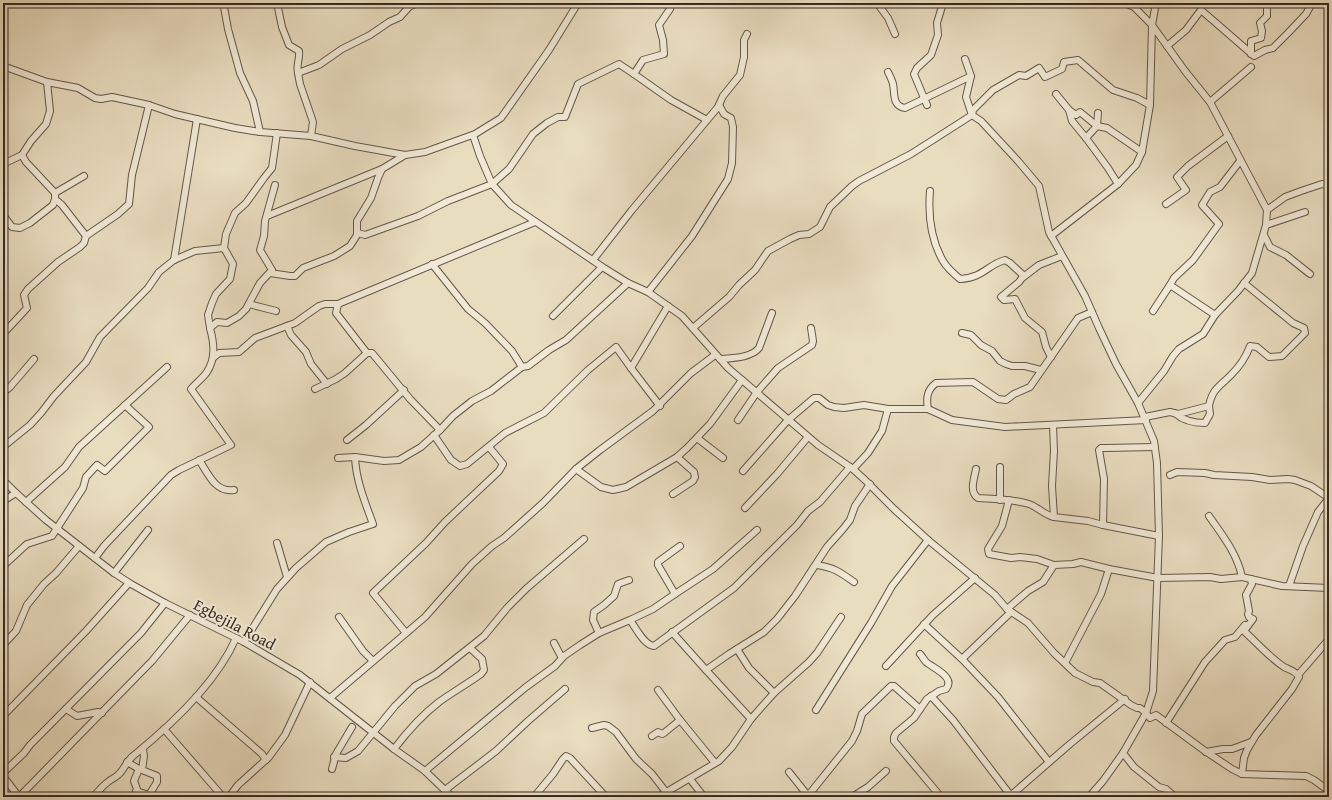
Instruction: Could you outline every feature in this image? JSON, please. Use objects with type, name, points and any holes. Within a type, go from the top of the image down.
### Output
[{"type":"street","points":[[277,3],[282,27],[289,45],[299,51],[300,57],[297,67],[300,84],[313,122],[311,136]]},
{"type":"street","points":[[298,73],[319,65],[342,49],[370,35],[389,22],[400,17],[409,7],[418,3]]},
{"type":"street","points":[[3,66],[47,82],[78,88],[101,100],[112,97],[149,105],[175,114],[260,132],[311,136],[405,155],[425,152],[473,135],[501,118],[549,50],[578,3]]},
{"type":"street","points":[[634,74],[643,60],[664,54],[659,25],[670,9],[672,3]]},
{"type":"street","points":[[878,3],[888,18],[895,34]]},
{"type":"street","points":[[927,105],[914,74],[917,68],[931,55],[938,35],[937,23],[943,3]]},
{"type":"street","points":[[1125,3],[1134,7],[1152,24],[1185,71],[1210,102],[1267,210],[1264,235],[1252,273],[1215,315],[1203,334],[1179,350],[1173,356],[1164,371],[1138,404]]},
{"type":"street","points":[[1051,236],[1118,184],[1136,165],[1142,152],[1150,105],[1152,24],[1156,3]]},
{"type":"street","points":[[1251,54],[1251,41],[1260,38],[1262,31],[1260,23],[1267,16],[1267,3]]},
{"type":"street","points":[[1167,46],[1186,30],[1201,10],[1254,56],[1265,50],[1273,48],[1306,14],[1312,3]]},
{"type":"street","points":[[224,4],[228,29],[240,73],[253,101],[260,132]]},
{"type":"street","points":[[593,260],[632,210],[719,105],[723,96],[740,75],[744,57],[744,40],[747,34]]},
{"type":"street","points":[[965,59],[971,76],[966,97],[972,115],[981,121],[1039,186],[1046,221],[1051,236],[1083,291],[1116,364],[1145,418],[1154,441],[1157,463],[1159,536],[1153,691],[1146,713],[1123,753],[1103,781],[1089,797]]},
{"type":"street","points":[[693,328],[729,297],[755,270],[768,251],[799,235],[809,234],[820,227],[830,207],[852,186],[911,154],[972,115],[973,110],[993,90],[1019,75],[1026,76],[1039,68],[1044,77],[1062,69],[1064,62],[1078,60],[1113,90],[1137,98],[1150,105]]},
{"type":"street","points":[[358,233],[365,235],[418,216],[448,201],[492,184],[510,169],[533,134],[547,123],[558,117],[565,117],[578,84],[619,64],[671,100],[707,120]]},
{"type":"street","points":[[1210,102],[1251,67]]},
{"type":"street","points":[[888,72],[893,82],[893,96],[901,107],[905,108],[971,76]]},
{"type":"street","points":[[3,164],[22,154],[48,120],[50,106],[47,82]]},
{"type":"street","points":[[1056,94],[1069,110],[1076,115],[1080,112],[1097,126],[1107,128],[1142,152]]},
{"type":"street","points":[[3,334],[27,308],[24,295],[28,289],[58,262],[80,247],[84,243],[86,236],[118,214],[129,204],[132,175],[149,105]]},
{"type":"street","points":[[648,292],[692,236],[728,179],[732,163],[733,127],[731,118],[724,114],[719,105]]},
{"type":"street","points":[[1069,110],[1072,121],[1108,168],[1118,184]]},
{"type":"street","points":[[1086,138],[1097,126],[1098,113]]},
{"type":"street","points":[[174,260],[197,119]]},
{"type":"street","points":[[95,558],[104,546],[171,475],[230,445],[191,388],[206,372],[213,358],[214,341],[208,316],[216,294],[230,279],[233,264],[224,248],[226,234],[235,213],[246,203],[272,168],[277,133]]},
{"type":"street","points":[[473,135],[492,184],[511,205],[602,267],[628,283],[648,292],[682,316],[718,357],[742,380],[808,437],[851,468],[870,484],[894,509],[928,540],[995,595],[1009,610],[1028,623],[1044,642],[1075,672],[1093,682],[1100,683],[1137,708],[1140,708],[1150,718],[1156,716],[1206,752],[1242,774],[1306,776],[1314,780],[1329,792]]},
{"type":"street","points":[[1166,204],[1186,190],[1177,177],[1188,166],[1228,136]]},
{"type":"street","points":[[22,154],[26,162],[86,236]]},
{"type":"street","points":[[267,216],[382,169],[405,155]]},
{"type":"street","points":[[1153,311],[1174,278],[1192,260],[1219,224],[1202,205],[1210,192],[1220,187],[1240,161]]},
{"type":"street","points":[[270,273],[295,276],[303,268],[334,256],[350,246],[358,233],[357,221],[371,198],[382,169]]},
{"type":"street","points":[[3,215],[12,227],[20,228],[30,223],[53,205],[55,196],[84,176]]},
{"type":"street","points":[[1267,210],[1290,195],[1322,184],[1329,186]]},
{"type":"street","points":[[210,328],[217,322],[226,323],[239,316],[246,309],[260,283],[272,270],[260,250],[264,236],[265,222],[275,185]]},
{"type":"street","points":[[930,191],[932,234],[943,262],[953,274],[960,279],[968,279],[978,276],[999,262],[1005,260],[1024,276]]},
{"type":"street","points":[[1266,226],[1305,212]]},
{"type":"street","points":[[213,358],[219,353],[239,352],[261,335],[299,320],[319,306],[325,304],[338,304],[534,222]]},
{"type":"street","points":[[1264,235],[1270,247],[1286,255],[1310,274]]},
{"type":"street","points":[[3,448],[30,425],[41,413],[54,396],[86,362],[100,337],[148,288],[159,272],[174,260],[195,251],[224,248]]},
{"type":"street","points":[[1051,357],[1046,347],[1042,332],[1025,318],[1015,299],[1004,300],[1001,297],[1024,276],[1039,265],[1062,256]]},
{"type":"street","points":[[432,264],[468,309],[485,323],[512,351],[522,367]]},
{"type":"street","points":[[553,316],[602,267]]},
{"type":"street","points":[[338,458],[355,457],[384,461],[399,460],[421,447],[453,416],[472,401],[491,391],[522,367],[528,366],[549,350],[566,340],[628,283]]},
{"type":"street","points":[[743,471],[788,420],[814,398],[819,398],[828,405],[834,407],[844,408],[864,405],[888,409],[928,409],[952,420],[1005,427],[1145,418],[1170,412],[1191,422],[1205,422],[1208,420],[1210,414],[1209,406],[1214,391],[1241,364],[1250,346],[1258,347],[1269,357],[1282,356],[1305,333],[1304,328],[1293,323],[1244,283]]},
{"type":"street","points":[[1170,285],[1215,315]]},
{"type":"street","points":[[249,304],[276,311]]},
{"type":"street","points":[[338,304],[336,313],[367,353],[372,353],[410,398],[440,430]]},
{"type":"street","points":[[631,368],[668,306]]},
{"type":"street","points":[[928,409],[927,395],[931,386],[936,383],[973,382],[998,399],[1006,400],[1014,394],[1030,388],[1078,318],[1092,312]]},
{"type":"street","points":[[330,698],[425,617],[472,564],[492,546],[504,538],[576,469],[660,406],[691,373],[718,357],[750,354],[757,351],[772,313]]},
{"type":"street","points":[[287,326],[291,335],[306,352],[311,364],[327,384]]},
{"type":"street","points":[[738,420],[756,392],[778,368],[812,345],[814,341],[811,328]]},
{"type":"street","points":[[962,333],[971,335],[981,345],[992,351],[1000,361],[1006,364],[1012,366],[1025,366],[1041,370]]},
{"type":"street","points":[[434,435],[451,460],[460,466],[467,464],[505,433],[544,413],[588,370],[616,347],[660,406]]},
{"type":"street","points":[[315,389],[327,384],[345,373],[367,353]]},
{"type":"street","points":[[3,393],[34,359]]},
{"type":"street","points":[[26,502],[59,474],[79,447],[167,367]]},
{"type":"street","points":[[576,469],[601,486],[613,490],[626,487],[677,457],[710,424],[742,380]]},
{"type":"street","points":[[347,440],[366,425],[404,390]]},
{"type":"street","points":[[3,566],[27,544],[52,536],[83,488],[86,477],[97,465],[106,471],[149,427],[125,405]]},
{"type":"street","points":[[1176,414],[1209,406]]},
{"type":"street","points":[[630,620],[651,646],[654,646],[734,588],[797,525],[808,511],[820,502],[851,468],[868,453],[882,431],[888,409]]},
{"type":"street","points":[[1053,425],[1054,451],[1052,486],[1054,517]]},
{"type":"street","points":[[745,508],[777,474],[808,437]]},
{"type":"street","points":[[697,438],[723,458]]},
{"type":"street","points":[[406,633],[373,594],[445,522],[499,471],[503,464],[489,447]]},
{"type":"street","points":[[1103,525],[1104,479],[1099,450],[1101,448],[1155,447]]},
{"type":"street","points":[[244,642],[263,609],[287,577],[296,568],[326,542],[373,524],[361,492],[355,469],[355,457]]},
{"type":"street","points":[[673,494],[692,481],[695,477],[694,472],[677,457]]},
{"type":"street","points":[[198,460],[217,486],[223,490],[234,490]]},
{"type":"street","points":[[1000,466],[1000,500]]},
{"type":"street","points":[[976,469],[973,491],[974,496],[978,498],[1009,500],[1029,504],[1040,509],[1047,516],[1088,521],[1159,536]]},
{"type":"street","points":[[1170,475],[1177,472],[1205,473],[1270,480],[1295,480],[1311,486],[1329,498],[1326,506],[1318,512],[1289,586]]},
{"type":"street","name":"Egbejila Road","points":[[3,480],[26,502],[79,546],[129,583],[164,603],[244,642],[310,682],[394,750],[424,771],[452,797]]},
{"type":"street","points":[[706,670],[728,654],[764,632],[777,619],[788,606],[827,547],[850,520],[855,506],[870,484]]},
{"type":"street","points":[[3,501],[16,493]]},
{"type":"street","points":[[1009,500],[1002,526],[988,549],[989,554],[1011,558],[1020,557],[1037,559],[1054,565],[1081,562],[1158,578],[1210,577],[1222,579],[1242,577],[1251,580],[1289,586],[1329,588]]},
{"type":"street","points":[[1209,516],[1228,541],[1240,565],[1242,577]]},
{"type":"street","points":[[114,573],[148,530]]},
{"type":"street","points":[[424,771],[526,687],[557,664],[562,658],[599,633],[653,609],[713,569],[757,530]]},
{"type":"street","points":[[334,757],[343,759],[361,749],[372,732],[414,686],[436,674],[484,636],[507,608],[527,588],[584,539]]},
{"type":"street","points":[[816,710],[871,624],[892,586],[928,540]]},
{"type":"street","points":[[278,543],[287,577]]},
{"type":"street","points":[[3,645],[16,631],[27,605],[79,546]]},
{"type":"street","points":[[675,594],[658,565],[658,562],[680,546]]},
{"type":"street","points":[[816,565],[837,570],[854,582]]},
{"type":"street","points":[[962,658],[1028,591],[1043,582],[1054,565]]},
{"type":"street","points":[[1065,663],[1101,594],[1109,569]]},
{"type":"street","points":[[886,666],[924,624],[975,578]]},
{"type":"street","points":[[599,633],[593,620],[594,612],[614,596],[618,584],[629,580]]},
{"type":"street","points":[[1251,580],[1252,584],[1246,595],[1250,611],[1248,614],[1253,619],[1244,631],[1270,656],[1298,675]]},
{"type":"street","points":[[3,716],[86,631],[129,583]]},
{"type":"street","points":[[3,773],[141,633],[164,603]]},
{"type":"street","points":[[3,776],[20,797],[152,661],[190,615]]},
{"type":"street","points":[[340,617],[364,652],[373,661]]},
{"type":"street","points":[[658,797],[690,779],[727,754],[751,719],[774,693],[809,662],[841,617]]},
{"type":"street","points":[[1166,723],[1205,662],[1225,640],[1235,637],[1250,617]]},
{"type":"street","points":[[924,624],[962,658],[998,697],[1049,762]]},
{"type":"street","points":[[672,632],[751,719]]},
{"type":"street","points":[[93,797],[108,782],[118,775],[127,762],[164,729],[196,696],[217,672],[232,648],[236,638]]},
{"type":"street","points":[[1242,774],[1245,754],[1252,742],[1264,724],[1298,681],[1298,675],[1329,639]]},
{"type":"street","points":[[554,643],[562,658]]},
{"type":"street","points":[[394,750],[406,734],[425,714],[481,674],[484,670],[482,659],[470,648]]},
{"type":"street","points":[[737,649],[749,668],[774,693]]},
{"type":"street","points":[[920,654],[926,661],[938,669],[948,682],[948,686],[946,689],[931,696],[914,718],[896,733],[894,741],[939,794],[930,797]]},
{"type":"street","points":[[229,797],[238,785],[266,760],[285,735],[310,682]]},
{"type":"street","points":[[789,772],[808,797],[852,741],[857,731],[862,714],[892,686],[894,686],[920,709]]},
{"type":"street","points":[[445,790],[496,751],[565,688]]},
{"type":"street","points":[[658,690],[715,763]]},
{"type":"street","points":[[196,696],[262,754],[266,760]]},
{"type":"street","points":[[931,696],[953,720],[1010,796],[1049,762],[1126,701]]},
{"type":"street","points":[[66,709],[77,716],[98,712],[102,714]]},
{"type":"street","points":[[652,736],[658,732],[662,734],[664,733],[680,720]]},
{"type":"street","points":[[592,728],[604,725],[612,729],[636,759],[652,774],[666,792]]},
{"type":"street","points":[[332,769],[334,757],[352,727]]},
{"type":"street","points":[[164,729],[224,797]]},
{"type":"street","points":[[1206,752],[1232,749],[1252,742]]},
{"type":"street","points":[[127,762],[139,769],[134,781],[137,789],[136,791],[149,795],[157,782],[157,776],[142,770],[144,756],[143,749]]},
{"type":"street","points":[[1123,753],[1134,768],[1159,787],[1166,788],[1176,797]]},
{"type":"street","points":[[534,797],[566,756],[570,758],[606,797]]},
{"type":"street","points":[[852,797],[868,787],[886,771]]},
{"type":"street","points":[[690,779],[704,797]]}]
